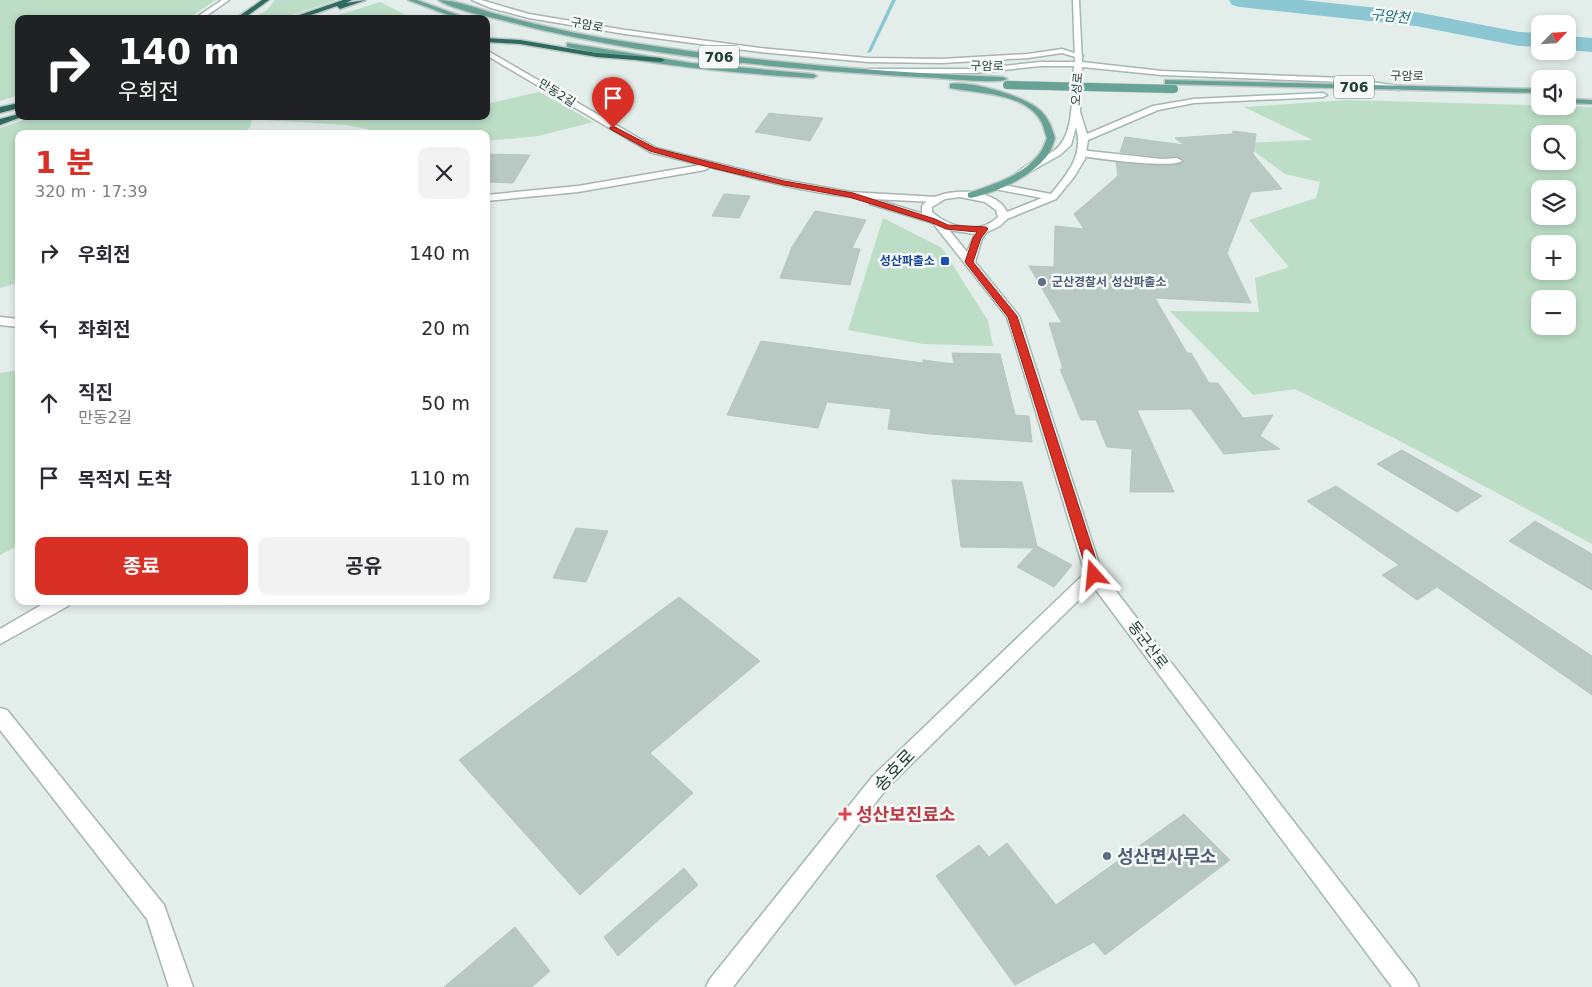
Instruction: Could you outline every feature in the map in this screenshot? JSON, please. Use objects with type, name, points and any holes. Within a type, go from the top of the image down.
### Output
[{"type":"highway","points":[[244,15],[266,0]]},
{"type":"highway","points":[[303,15],[349,0]]},
{"type":"highway","points":[[317,15],[363,0]]},
{"type":"highway","points":[[490,40],[520,42],[597,55],[661,60]]},
{"type":"highway","points":[[0,110],[15,106]]},
{"type":"highway","points":[[0,117],[15,113]]},
{"type":"highway","points":[[0,122],[15,118]]},
{"type":"main road","points":[[203,15],[226,0]]},
{"type":"main road","points":[[411,0],[454,15]]},
{"type":"main road","name":"구암로","points":[[441,0],[486,15]]},
{"type":"main road","points":[[475,0],[493,7],[529,16],[625,32],[760,50],[887,60],[942,61],[1028,56],[1062,51],[1079,60]]},
{"type":"main road","name":"오성로","points":[[1076,0],[1079,60],[1076,83],[1076,112],[1084,139]]},
{"type":"main road","name":"구암로","points":[[490,16],[621,44],[740,59],[865,71],[1005,82],[1333,95]]},
{"type":"main road","name":"구암로","points":[[515,33],[604,52],[772,73],[819,76]]},
{"type":"main road","name":"만동2길","points":[[490,54],[652,150],[784,183],[850,194]]},
{"type":"main road","points":[[865,71],[974,71],[1079,60],[1162,72],[1344,80],[1404,89]]},
{"type":"main road","name":"구암로","points":[[838,77],[924,82],[1168,82],[1531,91]]},
{"type":"main road","points":[[924,82],[990,91],[1010,96],[1034,111],[1045,122],[1051,138],[1044,154],[1023,172]]},
{"type":"main road","points":[[850,194],[959,229],[984,229],[1000,222],[1004,217],[1053,197],[1071,175],[1080,159],[1084,139],[1156,108],[1194,101],[1323,95]]},
{"type":"main road","points":[[1576,101],[1592,102]]},
{"type":"main road","points":[[935,221],[926,213],[927,206],[934,200],[944,196],[971,195],[998,187],[1057,153],[1068,143],[1076,112]]},
{"type":"main road","points":[[1080,153],[1162,162],[1177,161]]},
{"type":"main road","name":"만동2길","points":[[490,198],[578,189],[710,166]]},
{"type":"main road","points":[[998,187],[1053,197]]},
{"type":"main road","points":[[850,194],[934,200]]},
{"type":"main road","points":[[971,195],[992,201],[1000,206],[1004,212],[1004,217]]},
{"type":"main road","name":"동군산로","points":[[935,221],[1013,316],[1094,575],[1407,987]]},
{"type":"main road","points":[[969,262],[977,238],[984,229]]},
{"type":"main road","points":[[0,321],[15,323]]},
{"type":"main road","name":"송호로","points":[[718,987],[880,782],[1094,575]]},
{"type":"main road","points":[[0,637],[55,605]]},
{"type":"main road","points":[[0,716],[156,914],[181,987]]},
{"type":"green space","points":[[0,0],[216,0],[193,15],[15,15],[15,96],[0,101]]},
{"type":"green space","points":[[275,0],[337,0],[291,15],[258,15],[267,10]]},
{"type":"green space","points":[[380,2],[406,15],[339,15]]},
{"type":"green space","points":[[539,92],[593,122],[538,136],[490,141],[490,130],[371,130],[347,125],[268,120],[490,120],[490,103]]},
{"type":"green space","points":[[1349,100],[1531,105],[1531,115],[1576,115],[1576,107],[1592,107],[1592,544],[1398,440],[1295,389],[1253,395],[1170,311],[1259,312],[1255,278],[1289,267],[1249,220],[1316,198],[1320,182],[1285,174],[1243,143],[1313,140],[1244,107]]},
{"type":"green space","points":[[23,120],[252,120],[247,130],[15,130],[15,284],[0,288],[0,128]]},
{"type":"green space","points":[[883,218],[942,248],[988,321],[993,346],[923,344],[848,330]]},
{"type":"green space","points":[[15,371],[15,547],[0,555],[0,373]]},
{"type":"building","points":[[769,113],[823,118],[810,141],[755,132]]},
{"type":"building","points":[[1233,131],[1256,134],[1253,154],[1282,189],[1251,192],[1227,253],[1251,303],[1155,298],[1187,353],[1191,353],[1209,383],[1218,383],[1243,418],[1273,415],[1260,436],[1280,449],[1224,454],[1191,409],[1137,410],[1174,492],[1130,492],[1132,449],[1107,447],[1096,420],[1081,420],[1060,369],[1063,369],[1049,323],[1062,323],[1029,266],[1054,267],[1055,226],[1084,229],[1074,214],[1118,176],[1116,162],[1163,166],[1184,162],[1177,156],[1162,157],[1120,152],[1125,137],[1184,145],[1175,138],[1232,134]]},
{"type":"building","points":[[490,154],[530,155],[513,183],[490,182]]},
{"type":"building","points":[[724,194],[750,196],[739,218],[712,216]]},
{"type":"building","points":[[815,211],[866,220],[852,248],[860,249],[850,285],[780,278],[792,247]]},
{"type":"building","points":[[761,341],[923,363],[923,360],[954,364],[952,353],[1000,354],[1015,415],[1029,416],[1032,442],[888,429],[891,409],[827,402],[818,428],[727,415]]},
{"type":"building","points":[[1402,450],[1482,496],[1457,512],[1377,464]]},
{"type":"building","points":[[952,480],[1022,482],[1037,546],[1072,565],[1054,587],[1017,567],[1034,548],[961,547]]},
{"type":"building","points":[[1336,486],[1592,656],[1592,695],[1437,587],[1417,600],[1382,575],[1399,565],[1307,501]]},
{"type":"building","points":[[1535,521],[1592,554],[1592,590],[1509,541]]},
{"type":"building","points":[[576,528],[608,531],[586,582],[553,578]]},
{"type":"building","points":[[679,597],[760,661],[650,753],[693,793],[580,895],[459,760]]},
{"type":"building","points":[[1184,814],[1230,860],[1105,955],[1094,942],[1015,985],[936,876],[979,845],[989,857],[1007,843],[1056,905]]},
{"type":"building","points":[[684,868],[698,885],[618,956],[604,937]]},
{"type":"building","points":[[515,927],[550,971],[532,987],[444,987]]},
{"type":"waterway","points":[[869,52],[894,0]]},
{"type":"waterway","name":"구암천","points":[[1240,0],[1416,19],[1519,39],[1531,40]]},
{"type":"waterway","name":"구암천","points":[[1576,44],[1592,45]]},
{"type":"place","name":"성산파출소","points":[[945,261]]},
{"type":"place","name":"군산경찰서 성산파출소","points":[[1042,282]]},
{"type":"place","name":"성산보진료소","points":[[845,814]]},
{"type":"place","name":"성산면사무소","points":[[1107,856]]},
{"type":"route","points":[[613,128],[652,150],[710,166],[784,183],[850,194],[933,220],[946,227],[971,230],[984,229],[977,238],[969,262],[1013,316],[1094,575]]}]
